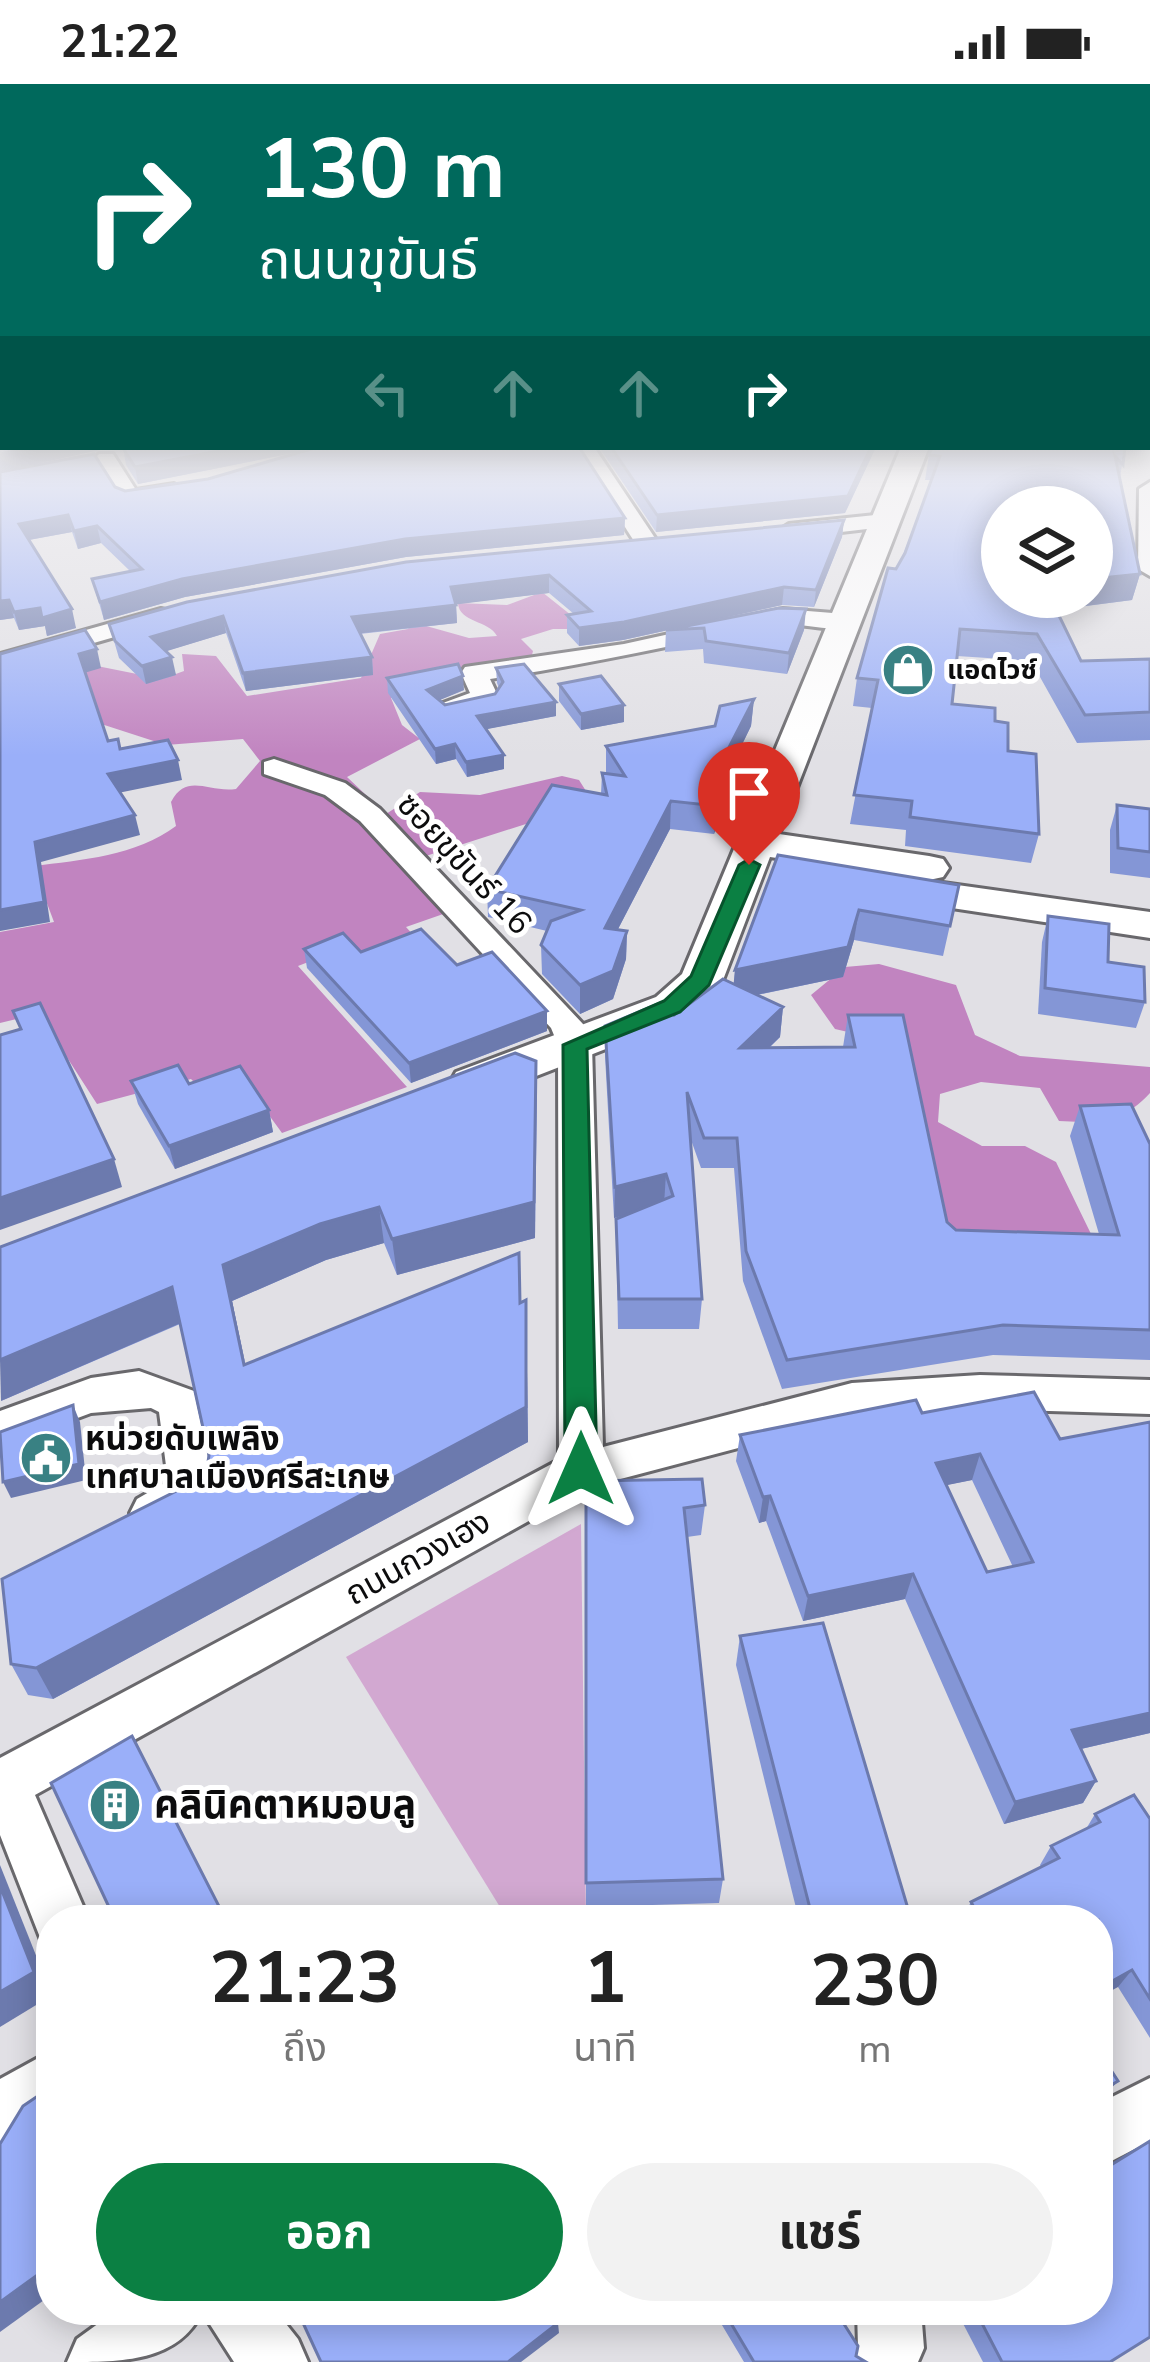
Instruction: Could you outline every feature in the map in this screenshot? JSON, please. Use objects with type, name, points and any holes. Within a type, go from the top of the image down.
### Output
[{"type":"main road","points":[[420,1103],[672,1007],[701,980],[876,543]]},
{"type":"main road","points":[[753,854],[1150,901]]},
{"type":"main road","points":[[753,854],[1150,925]]},
{"type":"street","points":[[0,662],[186,608]]},
{"type":"street","points":[[446,707],[486,698],[474,673],[624,652],[783,616],[845,621]]},
{"type":"street","name":"ซอยขุขันธ์ 16","points":[[274,768],[335,789],[370,815],[566,1024],[575,1045]]},
{"type":"street","points":[[575,1045],[581,1469]]},
{"type":"street","points":[[0,1429],[118,1390],[144,1385],[166,1392],[179,1403],[192,1490],[120,1529]]},
{"type":"street","name":"ถนนกวงเฮง","points":[[0,1788],[581,1469],[646,1460],[814,1407],[919,1395],[1150,1397]]},
{"type":"street","points":[[0,1788],[24,1824],[55,1905]]},
{"type":"street","points":[[0,2114],[36,2091]]},
{"type":"street","points":[[1113,2129],[1150,2108]]},
{"type":"street","points":[[100,2362],[151,2325]]},
{"type":"street","points":[[246,2325],[275,2362]]},
{"type":"street","points":[[885,2362],[891,2348],[890,2325]]},
{"type":"shaded area","points":[[542,592],[576,619],[599,629],[553,629],[521,639],[533,651],[531,659],[458,669],[407,688],[391,698],[402,725],[420,739],[347,777],[386,814],[420,792],[480,795],[562,776],[579,780],[605,821],[554,815],[404,863],[449,912],[406,927],[424,947],[374,967],[350,946],[298,966],[407,1087],[282,1133],[245,1082],[200,1088],[191,1079],[97,1104],[50,1031],[29,1016],[0,1023],[0,932],[54,922],[33,866],[108,855],[144,844],[176,826],[171,802],[177,793],[191,786],[236,789],[260,761],[243,739],[166,745],[92,721],[67,680],[97,666],[162,679],[184,671],[182,654],[216,656],[247,696],[361,678],[380,634],[408,629],[412,622],[469,638],[497,636],[463,614],[458,603],[507,605]]},
{"type":"shaded area","points":[[879,964],[956,985],[975,1035],[1020,1056],[1150,1067],[1150,1093],[1119,1116],[1097,1121],[1059,1121],[1040,1088],[981,1082],[940,1094],[938,1122],[982,1146],[1025,1146],[1056,1162],[1092,1236],[960,1314],[887,1041],[835,1029],[811,995],[845,967]]},
{"type":"shaded area","points":[[581,1524],[586,1905],[499,1905],[346,1657]]},
{"type":"building","points":[[0,543],[31,543],[72,609],[42,618],[40,608],[14,612],[9,600],[0,601]]},
{"type":"building","points":[[115,543],[381,543],[182,579],[100,602],[92,579],[142,569]]},
{"type":"building","points":[[601,543],[835,543],[816,590],[784,587],[579,628],[567,615],[591,611],[549,575],[451,587],[456,605],[352,617],[372,657],[243,673],[223,616],[151,637],[172,657],[142,666],[115,641],[109,624],[187,602],[406,562]]},
{"type":"building","points":[[908,543],[981,543],[981,618],[1060,618],[1081,661],[1150,659],[1150,712],[1085,715],[1037,634],[960,629],[952,704],[995,708],[995,721],[1008,723],[1008,751],[1036,754],[1039,834],[910,817],[912,801],[854,795],[878,680],[857,678],[888,568],[896,569]]},
{"type":"building","points":[[1113,543],[1133,543],[1140,574],[1113,577]]},
{"type":"building","points":[[779,608],[806,609],[789,653],[706,641],[704,628],[666,630]]},
{"type":"building","points":[[85,630],[97,649],[79,654],[108,741],[118,739],[120,749],[168,740],[178,760],[108,774],[135,815],[35,842],[44,902],[0,910],[0,654]]},
{"type":"building","points":[[458,664],[463,676],[427,690],[445,705],[495,694],[503,682],[496,668],[524,664],[556,702],[477,716],[504,755],[466,762],[455,744],[435,749],[387,678]]},
{"type":"building","points":[[601,676],[624,705],[581,714],[559,684]]},
{"type":"building","points":[[754,699],[723,759],[733,761],[716,806],[671,801],[605,928],[627,931],[613,971],[580,985],[541,945],[551,921],[581,910],[487,889],[552,785],[607,795],[602,773],[625,776],[606,746],[715,726],[720,706]]},
{"type":"building","points":[[1117,805],[1150,809],[1150,852],[1118,848]]},
{"type":"building","points":[[778,855],[959,885],[950,926],[859,910],[848,947],[735,970]]},
{"type":"building","points":[[1048,916],[1109,924],[1108,962],[1144,967],[1145,1002],[1045,988]]},
{"type":"building","points":[[421,929],[457,965],[492,952],[547,1011],[409,1063],[304,949],[343,933],[361,952]]},
{"type":"building","points":[[723,979],[783,1007],[740,1048],[855,1047],[848,1015],[903,1015],[947,1222],[956,1230],[1119,1235],[1080,1106],[1131,1104],[1150,1144],[1150,1330],[1003,1325],[787,1360],[746,1251],[737,1138],[704,1138],[687,1092],[702,1299],[619,1299],[616,1219],[673,1196],[666,1174],[615,1187],[605,1026],[660,1003],[674,1015]]},
{"type":"building","points":[[40,1003],[114,1159],[0,1198],[0,1035],[21,1029],[13,1011]]},
{"type":"building","points":[[515,1053],[536,1061],[534,1202],[392,1239],[379,1207],[320,1224],[223,1265],[244,1365],[519,1253],[520,1303],[526,1300],[526,1407],[36,1668],[11,1664],[2,1579],[206,1476],[209,1455],[172,1287],[0,1360],[0,1247]]},
{"type":"building","points":[[178,1065],[189,1084],[240,1066],[269,1110],[169,1146],[131,1081]]},
{"type":"building","points":[[1034,1392],[1060,1439],[1150,1422],[1150,1713],[1072,1730],[1096,1781],[1015,1802],[913,1574],[808,1596],[770,1496],[763,1497],[740,1435],[916,1400],[922,1413]],"holes":[[[980,1454],[1033,1562],[987,1572],[936,1463]]]},
{"type":"building","name":"หน่วยดับเพลิง เทศบาลเมืองศรีสะเกษ","points":[[73,1405],[79,1464],[3,1482],[0,1432]]},
{"type":"building","points":[[702,1479],[705,1505],[684,1508],[723,1879],[586,1883],[586,1481]]},
{"type":"building","points":[[823,1623],[907,1905],[809,1905],[740,1636]]},
{"type":"building","points":[[132,1736],[218,1905],[108,1905],[51,1783]]},
{"type":"building","points":[[1134,1795],[1150,1819],[1150,1999],[1132,1970],[1113,1981],[1113,1905],[971,1902],[1059,1858],[1051,1846],[1100,1822],[1095,1814]]},
{"type":"building","points":[[0,1886],[34,1972],[0,1992]]},
{"type":"building","points":[[36,2097],[36,2276],[0,2302],[0,2144],[23,2106]]},
{"type":"building","points":[[1150,2141],[1150,2337],[1110,2362],[1002,2362],[983,2325],[1113,2325],[1113,2164]]},
{"type":"building","points":[[304,2325],[555,2325],[508,2362],[321,2362]]},
{"type":"building","points":[[732,2325],[845,2325],[858,2346],[856,2356],[866,2362],[754,2362]]},
{"type":"place","name":"แอดไวซ์","points":[[908,670]]},
{"type":"place","name":"หน่วยดับเพลิง เทศบาลเมืองศรีสะเกษ","points":[[46,1458]]},
{"type":"place","name":"คลินิคตาหมอบลู","points":[[115,1805]]},
{"type":"route","points":[[581,1469],[580,1088],[575,1045],[672,1007],[701,980],[749,865]]}]
